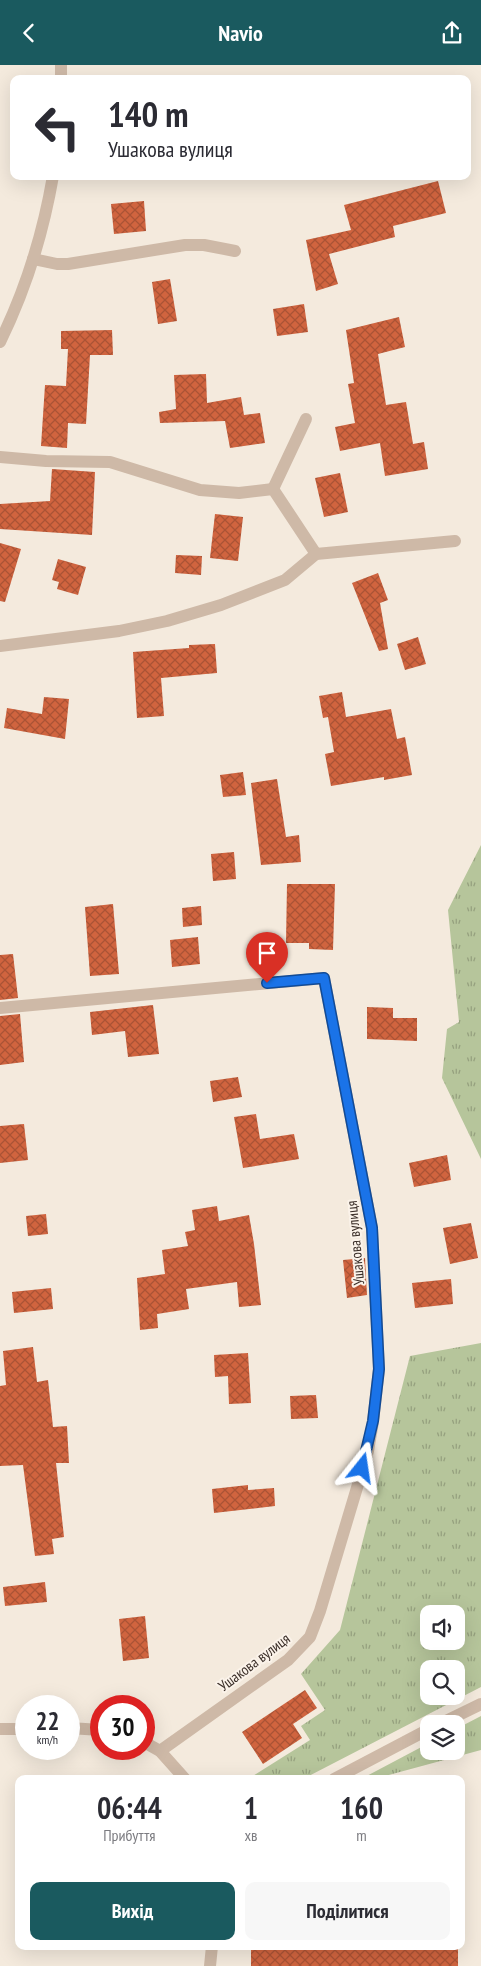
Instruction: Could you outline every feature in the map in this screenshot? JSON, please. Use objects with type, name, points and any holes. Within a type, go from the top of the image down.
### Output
[{"type":"street","points":[[0,341],[13,315],[34,259],[52,180]]},
{"type":"street","points":[[34,259],[57,264],[68,263],[185,245],[204,245],[235,251]]},
{"type":"street","points":[[273,489],[306,419]]},
{"type":"street","points":[[0,457],[46,461],[110,462],[200,490],[240,493],[273,489]]},
{"type":"street","points":[[273,489],[316,553]]},
{"type":"street","points":[[0,646],[119,631],[167,621],[221,605],[285,580],[316,553],[454,541]]},
{"type":"street","name":"Ушакова вулиця","points":[[0,1008],[324,978],[372,1228],[379,1369],[368,1451],[320,1611],[310,1637],[288,1660],[160,1751]]},
{"type":"street","points":[[458,1715],[481,1704]]},
{"type":"street","points":[[0,1729],[15,1729]]},
{"type":"street","points":[[342,1775],[420,1734]]},
{"type":"street","points":[[155,1748],[181,1775]]},
{"type":"street","points":[[210,1966],[212,1950]]},
{"type":"green space","points":[[481,845],[481,1159],[442,1078],[447,1029],[459,1022],[448,910]]},
{"type":"green space","points":[[481,1343],[481,1687],[465,1695],[465,1660],[420,1660],[420,1705],[446,1705],[427,1715],[420,1715],[420,1719],[311,1775],[254,1775],[310,1740],[301,1726],[325,1710],[301,1674],[340,1630],[410,1356]]},
{"type":"green space","points":[[481,1716],[481,1750],[465,1754],[465,1724]]},
{"type":"green space","points":[[420,1748],[420,1760],[444,1760],[389,1775],[369,1775]]},
{"type":"building","points":[[438,181],[446,213],[393,226],[395,237],[329,254],[338,284],[316,291],[306,240],[351,230],[344,205]]},
{"type":"building","points":[[144,201],[146,231],[114,234],[111,204]]},
{"type":"building","points":[[170,279],[177,321],[158,324],[152,282]]},
{"type":"building","points":[[304,304],[308,332],[277,336],[273,309]]},
{"type":"building","points":[[399,317],[405,347],[378,354],[386,405],[406,402],[413,444],[424,442],[428,469],[385,476],[380,443],[340,451],[335,427],[355,423],[348,384],[354,383],[346,330]]},
{"type":"building","points":[[112,330],[113,355],[90,355],[86,424],[68,423],[67,448],[41,446],[45,385],[66,386],[68,349],[61,349],[61,331]]},
{"type":"building","points":[[206,374],[207,403],[241,397],[244,415],[260,413],[265,443],[230,448],[225,421],[160,423],[159,412],[176,409],[174,375]]},
{"type":"building","points":[[52,469],[95,472],[92,535],[0,529],[0,504],[50,501]]},
{"type":"building","points":[[340,473],[348,512],[324,517],[315,478]]},
{"type":"building","points":[[215,514],[243,517],[238,561],[210,558]]},
{"type":"building","points":[[0,543],[21,549],[5,602],[0,601]]},
{"type":"building","points":[[176,555],[202,556],[201,575],[175,573]]},
{"type":"building","points":[[58,559],[86,567],[78,595],[57,589],[59,582],[52,580]]},
{"type":"building","points":[[378,573],[388,600],[380,603],[388,649],[379,651],[352,583]]},
{"type":"building","points":[[418,637],[426,664],[405,670],[397,644]]},
{"type":"building","points":[[215,644],[217,673],[161,678],[164,716],[137,718],[133,652],[189,648],[189,645]]},
{"type":"building","points":[[342,692],[346,717],[391,709],[397,739],[405,737],[412,775],[384,780],[384,777],[331,786],[325,754],[334,752],[328,717],[323,718],[319,696]]},
{"type":"building","points":[[44,697],[69,699],[65,739],[4,728],[7,708],[42,714]]},
{"type":"building","points":[[243,772],[246,795],[223,797],[220,775]]},
{"type":"building","points":[[277,779],[286,837],[299,835],[301,862],[261,865],[251,783]]},
{"type":"building","points":[[234,852],[236,879],[213,881],[211,854]]},
{"type":"building","points":[[287,884],[335,884],[333,950],[309,949],[309,943],[286,943]]},
{"type":"building","points":[[113,904],[119,974],[90,976],[85,907]]},
{"type":"building","points":[[201,906],[202,925],[183,927],[182,908]]},
{"type":"building","points":[[198,937],[200,964],[172,967],[170,940]]},
{"type":"building","points":[[13,954],[18,998],[0,1000],[0,955]]},
{"type":"building","points":[[153,1005],[159,1054],[128,1057],[125,1031],[92,1035],[90,1012]]},
{"type":"building","points":[[367,1007],[393,1008],[393,1018],[417,1018],[417,1041],[367,1039]]},
{"type":"building","points":[[20,1014],[24,1062],[0,1065],[0,1016]]},
{"type":"building","points":[[238,1077],[242,1097],[213,1102],[210,1081]]},
{"type":"building","points":[[256,1114],[260,1139],[294,1134],[299,1159],[243,1168],[234,1117]]},
{"type":"building","points":[[24,1124],[28,1160],[0,1163],[0,1126]]},
{"type":"building","points":[[447,1155],[451,1180],[414,1187],[409,1163]]},
{"type":"building","points":[[217,1206],[219,1221],[249,1215],[261,1305],[239,1307],[237,1282],[186,1289],[189,1309],[157,1314],[158,1328],[140,1330],[137,1278],[165,1274],[162,1250],[188,1246],[185,1232],[195,1230],[192,1210]]},
{"type":"building","points":[[46,1214],[48,1234],[28,1236],[26,1216]]},
{"type":"building","points":[[471,1223],[478,1258],[450,1264],[443,1228]]},
{"type":"building","points":[[365,1258],[367,1295],[347,1298],[343,1260]]},
{"type":"building","points":[[451,1279],[453,1304],[415,1308],[412,1283]]},
{"type":"building","points":[[51,1288],[53,1309],[14,1313],[12,1292]]},
{"type":"building","points":[[33,1347],[37,1382],[48,1380],[53,1427],[67,1426],[69,1463],[56,1463],[64,1537],[52,1539],[54,1554],[35,1556],[23,1465],[0,1466],[0,1386],[6,1385],[3,1351]]},
{"type":"building","points":[[248,1353],[251,1403],[229,1404],[228,1376],[215,1377],[214,1355]]},
{"type":"building","points":[[316,1395],[318,1418],[291,1419],[290,1396]]},
{"type":"building","points":[[248,1485],[248,1490],[274,1488],[275,1506],[214,1513],[212,1489]]},
{"type":"building","points":[[45,1582],[47,1602],[5,1606],[3,1587]]},
{"type":"building","points":[[145,1616],[149,1658],[123,1661],[119,1619]]},
{"type":"building","points":[[305,1690],[317,1708],[293,1724],[302,1738],[263,1764],[242,1732]]},
{"type":"building","points":[[251,1950],[458,1950],[458,1966],[251,1966]]},
{"type":"route","points":[[267,983],[324,978],[362,1165],[372,1228],[379,1369],[368,1451],[362,1468]]}]
